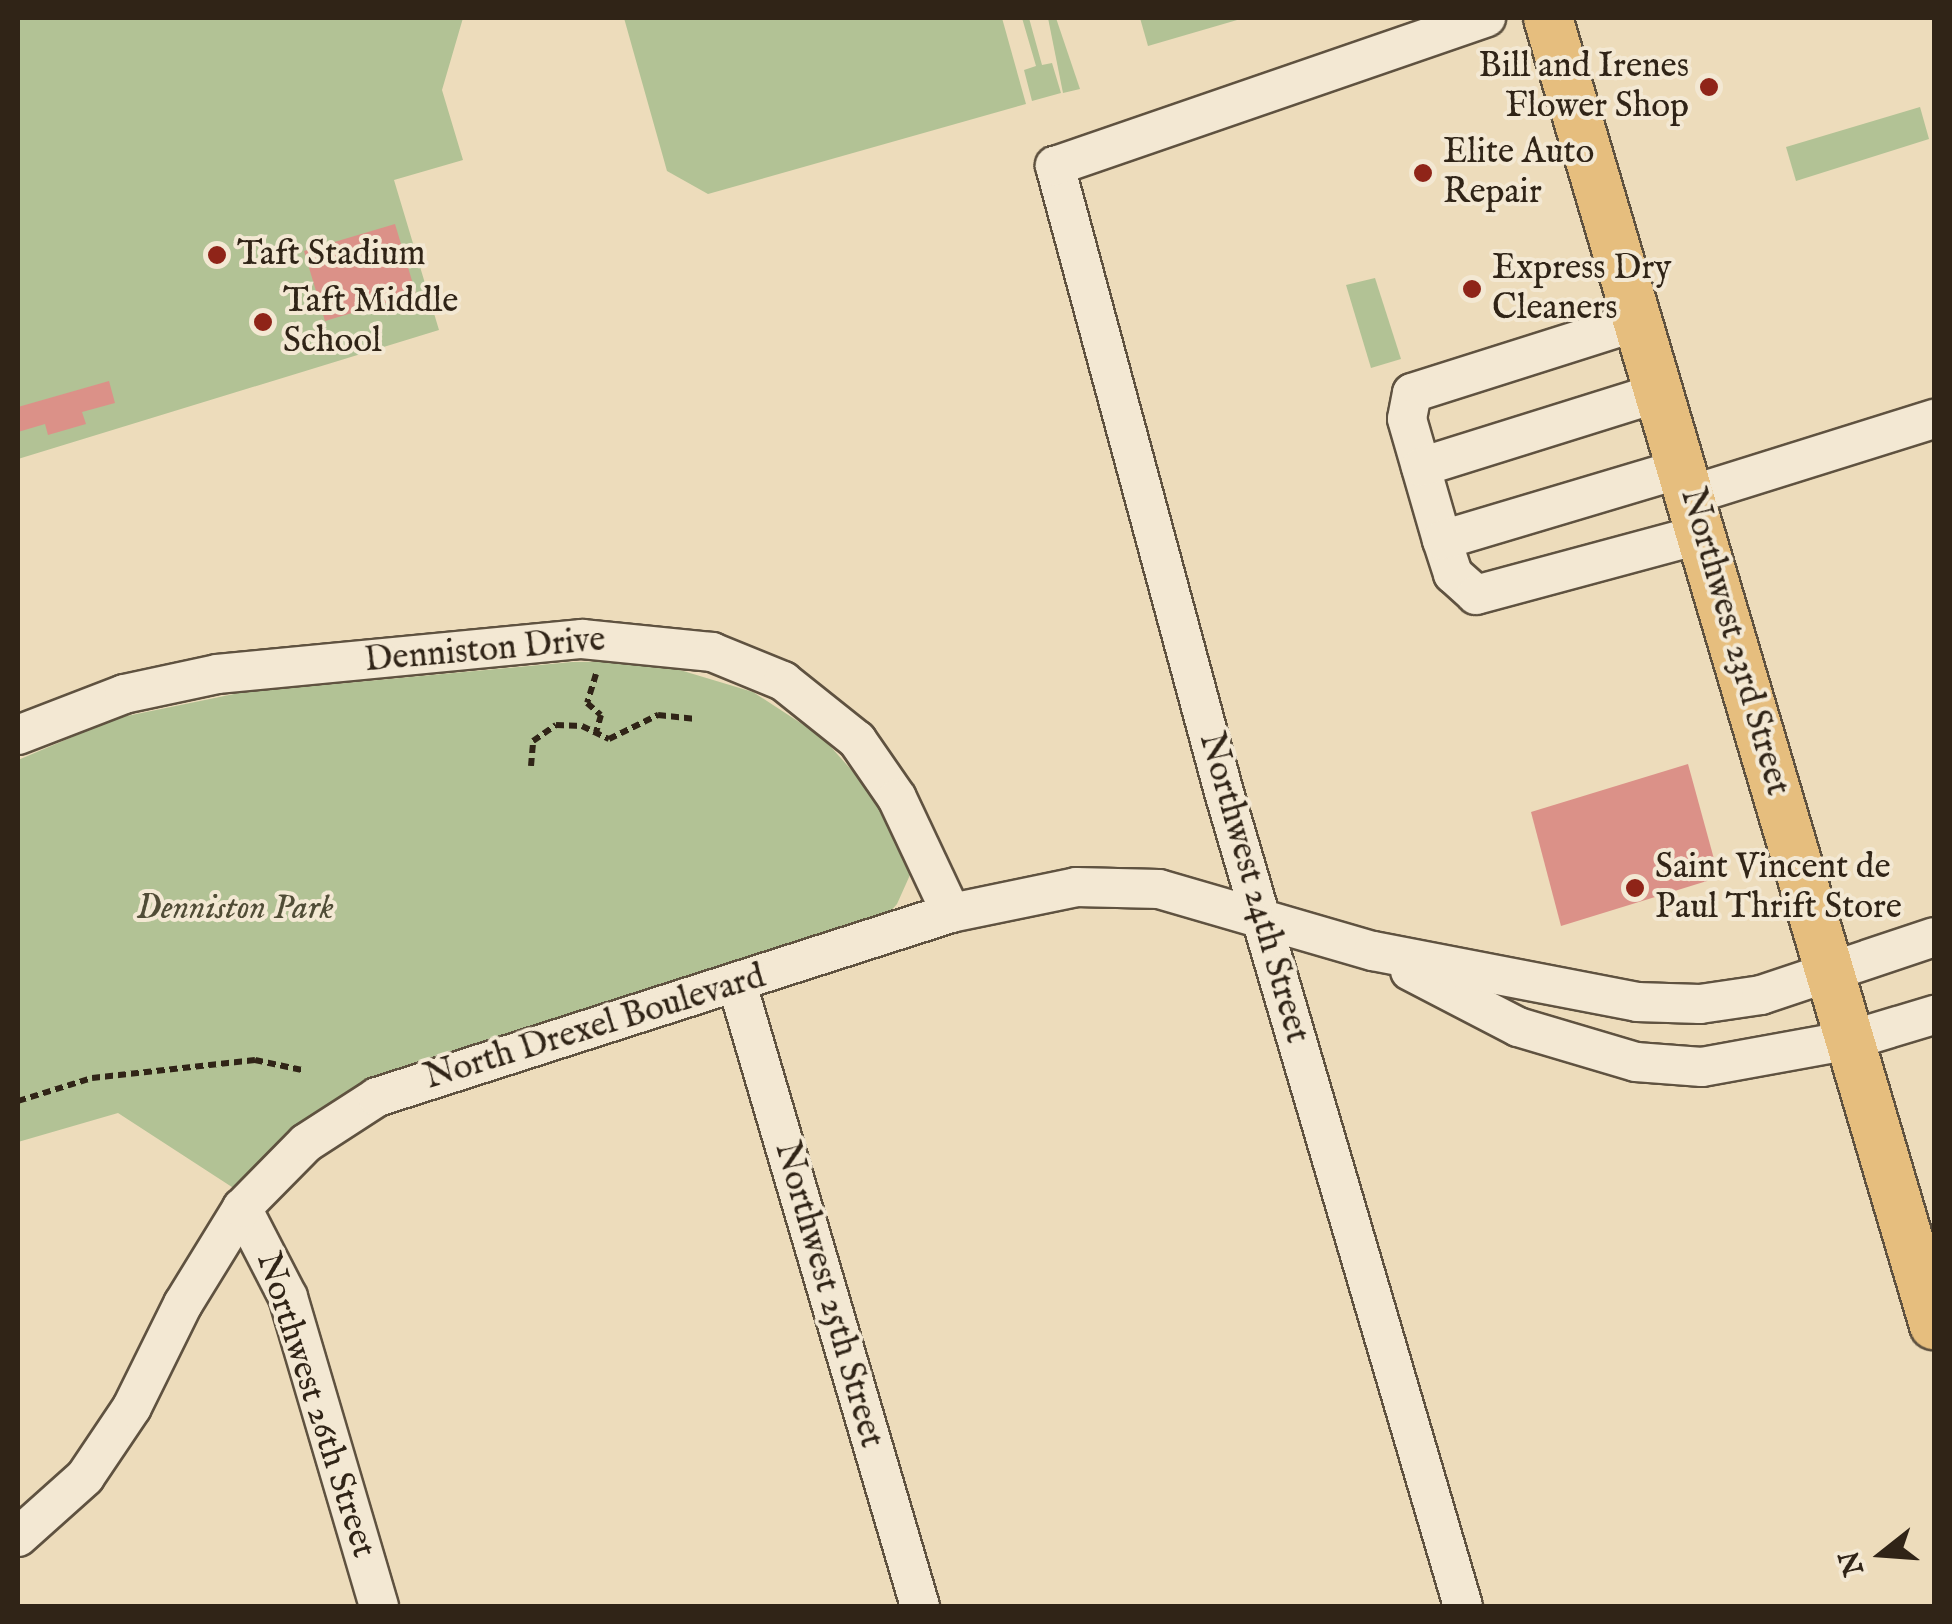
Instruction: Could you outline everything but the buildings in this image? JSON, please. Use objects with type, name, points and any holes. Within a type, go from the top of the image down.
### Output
[{"type":"main road","name":"Northwest 23rd Street","points":[[1548,18],[1934,1325]]},
{"type":"street","name":"Northwest 24th Street","points":[[1463,1606],[1260,914],[1055,166],[1486,18]]},
{"type":"street","points":[[1640,321],[1412,392],[1408,419],[1442,540],[1453,574],[1476,595],[1692,499],[1934,420]]},
{"type":"street","points":[[1421,467],[1661,392]]},
{"type":"street","points":[[1442,540],[1692,499]]},
{"type":"street","name":"Denniston Drive","points":[[18,735],[109,698],[217,674],[582,639],[712,652],[810,699],[879,768],[951,913]]},
{"type":"street","name":"North Drexel Boulevard","points":[[18,1537],[85,1477],[132,1407],[182,1304],[242,1208],[306,1143],[377,1096],[951,913],[1076,888],[1159,889],[1260,914],[1373,951],[1637,1002],[1746,997],[1934,937]]},
{"type":"street","name":"North Drexel Boulevard","points":[[1373,951],[1518,1028],[1636,1062],[1702,1067],[1852,1040],[1934,1015]]},
{"type":"street","name":"Northwest 25th Street","points":[[737,984],[920,1606]]},
{"type":"street","name":"Northwest 26th Street","points":[[242,1208],[288,1297],[378,1606]]},
{"type":"path","points":[[582,639],[594,661],[597,683],[587,703],[601,716],[596,732]]},
{"type":"path","points":[[531,766],[533,741],[542,730],[572,724],[609,739],[658,715],[696,719]]},
{"type":"path","points":[[18,1101],[92,1078],[256,1060],[302,1070]]},
{"type":"green space","name":"Taft Stadium","points":[[18,18],[463,18],[442,90],[463,160],[394,180],[439,330],[18,459]]},
{"type":"green space","points":[[624,18],[1002,18],[1026,104],[708,194],[667,171]]},
{"type":"green space","points":[[1022,18],[1029,18],[1042,65],[1052,63],[1061,93],[1032,101],[1024,70],[1036,66]]},
{"type":"green space","points":[[1048,18],[1056,18],[1080,89],[1063,93]]},
{"type":"green space","points":[[1140,18],[1244,18],[1148,46]]},
{"type":"green space","points":[[1920,107],[1929,139],[1796,181],[1786,147]]},
{"type":"green space","points":[[1375,278],[1401,359],[1371,368],[1346,285]]},
{"type":"green space","name":"Denniston Park","points":[[650,661],[753,692],[822,737],[872,793],[901,849],[910,875],[888,914],[375,1076],[300,1122],[235,1189],[118,1113],[18,1142],[18,760],[117,718],[239,693],[572,662]]},
{"type":"place","name":"Bill and Irenes Flower Shop","points":[[1709,87]]},
{"type":"place","name":"Elite Auto Repair","points":[[1423,173]]},
{"type":"place","name":"Taft Stadium","points":[[217,255]]},
{"type":"place","name":"Express Dry Cleaners","points":[[1472,289]]},
{"type":"place","name":"Taft Middle School","points":[[263,322]]},
{"type":"place","name":"Saint Vincent de Paul Thrift Store","points":[[1635,888]]}]
